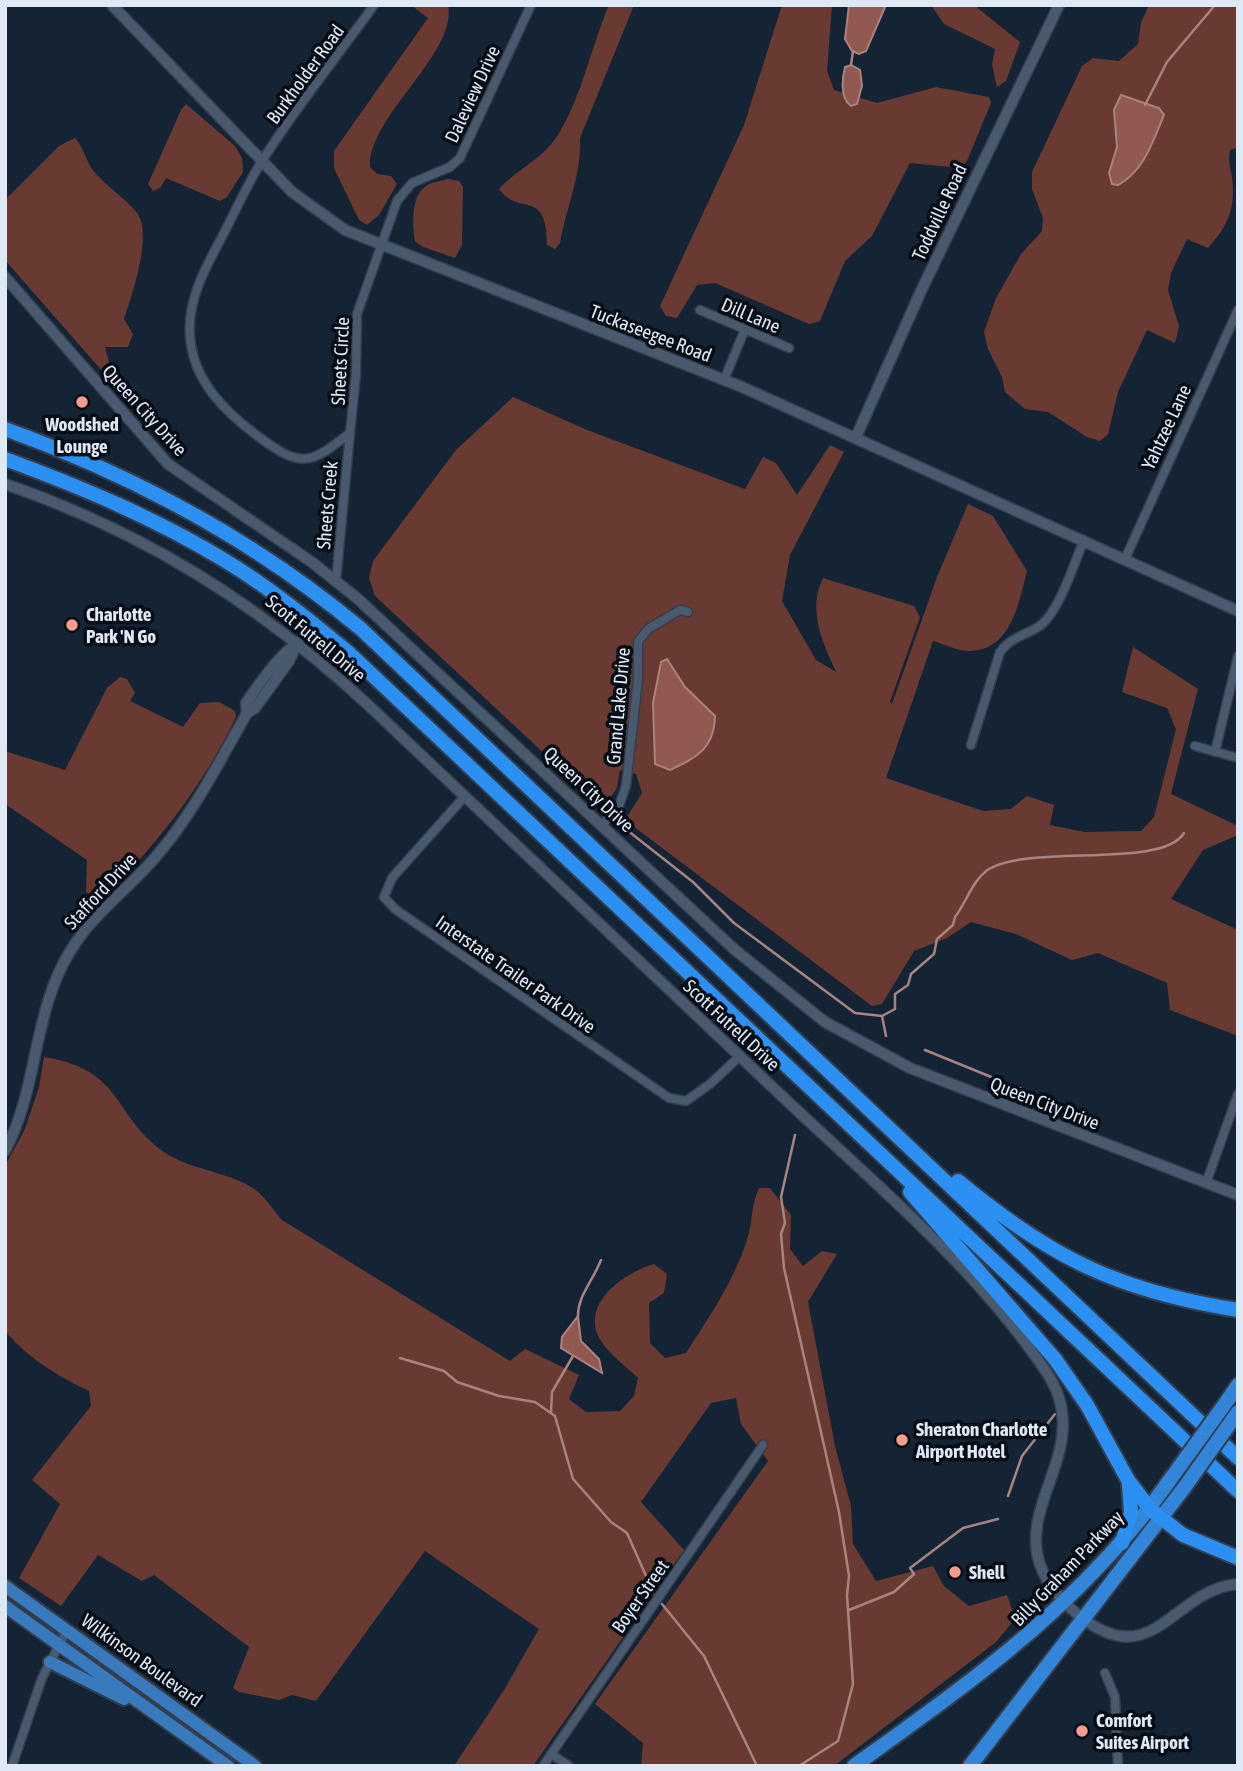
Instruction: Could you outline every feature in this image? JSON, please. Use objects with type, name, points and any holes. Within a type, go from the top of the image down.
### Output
[{"type":"highway","points":[[5,423],[102,466],[190,511],[252,548],[325,599],[417,679],[1237,1456]]},
{"type":"highway","points":[[5,429],[64,450]]},
{"type":"highway","points":[[5,459],[91,493],[175,531],[227,561],[312,623],[386,687],[1238,1491]]},
{"type":"highway","points":[[859,1099],[988,1206],[1060,1254],[1102,1276],[1147,1292],[1238,1310]]},
{"type":"highway","points":[[866,1140],[1055,1359],[1105,1434],[1128,1480],[1155,1514],[1183,1535],[1238,1558]]},
{"type":"highway","name":"Billy Graham Parkway","points":[[974,1763],[1084,1619],[1155,1514],[1172,1477],[1238,1385]]},
{"type":"highway","name":"Billy Graham Parkway","points":[[854,1766],[1002,1659],[1065,1603],[1122,1543],[1184,1488],[1238,1412]]},
{"type":"highway","points":[[1122,1543],[1131,1512],[1128,1480]]},
{"type":"main road","name":"Wilkinson Boulevard","points":[[5,1586],[255,1766]]},
{"type":"main road","name":"Wilkinson Boulevard","points":[[5,1606],[228,1766]]},
{"type":"main road","points":[[50,1662],[159,1717]]},
{"type":"street","name":"Tuckaseegee Road","points":[[112,5],[292,192],[321,216],[382,247],[724,380],[856,436],[1238,611]]},
{"type":"street","name":"Burkholder Road","points":[[262,161],[374,5]]},
{"type":"street","name":"Daleview Drive","points":[[382,247],[397,201],[404,189],[450,167],[460,158],[531,5]]},
{"type":"street","name":"Toddville Road","points":[[856,436],[942,246],[1059,5]]},
{"type":"street","name":"Sheets Circle","points":[[262,161],[196,290],[190,326],[197,364],[221,406],[288,457],[303,461],[317,457],[350,433],[356,374],[357,314],[382,247]]},
{"type":"street","name":"Queen City Drive","points":[[5,278],[168,464],[336,581],[389,626],[760,972],[799,1004],[854,1039],[946,1084],[1238,1195]]},
{"type":"street","name":"Dill Lane","points":[[700,310],[789,348]]},
{"type":"street","name":"Yahtzee Lane","points":[[1125,559],[1238,310]]},
{"type":"street","points":[[724,380],[745,329]]},
{"type":"street","name":"Sheets Creek","points":[[336,581],[350,433]]},
{"type":"street","name":"Scott Futrell Drive","points":[[5,484],[155,548],[247,604],[298,642],[465,796],[955,1263],[1016,1332],[1054,1385],[1064,1419],[1063,1443],[1039,1506],[1035,1538],[1041,1566],[1065,1603],[1084,1619],[1114,1634],[1147,1633],[1164,1625],[1203,1594],[1238,1584]]},
{"type":"street","points":[[971,745],[1000,652],[1010,640],[1041,625],[1052,611],[1084,540]]},
{"type":"street","name":"Grand Lake Drive","points":[[602,825],[619,806],[626,786],[638,679],[638,642],[654,625],[680,610],[688,612]]},
{"type":"street","name":"Stafford Drive","points":[[5,1151],[27,1097],[50,992],[70,950],[91,923],[140,874],[177,831],[209,783],[247,713],[246,703],[281,655],[298,642]]},
{"type":"street","points":[[1214,752],[1238,656]]},
{"type":"street","points":[[1195,746],[1238,758]]},
{"type":"street","name":"Interstate Trailer Park Drive","points":[[465,796],[392,878],[384,897],[395,909],[669,1098],[686,1101],[740,1056]]},
{"type":"street","points":[[1206,1183],[1238,1094]]},
{"type":"street","name":"Boyer Street","points":[[543,1766],[762,1445]]},
{"type":"street","points":[[12,1766],[57,1643],[67,1630]]},
{"type":"street","points":[[1105,1673],[1115,1697],[1118,1766]]},
{"type":"street","points":[[551,1754],[569,1766]]},
{"type":"shaded area","points":[[411,5],[448,5],[447,24],[440,43],[396,106],[373,147],[370,167],[377,174],[391,176],[397,184],[379,215],[367,225],[359,220],[334,168],[334,151],[428,18]]},
{"type":"shaded area","points":[[609,5],[634,5],[580,138],[576,178],[560,243],[555,249],[547,245],[546,227],[537,209],[507,197],[499,189],[544,152],[565,123]]},
{"type":"shaded area","points":[[782,5],[832,5],[827,71],[834,90],[877,103],[936,87],[989,97],[991,103],[967,161],[960,168],[910,163],[872,236],[845,261],[820,321],[809,324],[715,283],[697,285],[677,318],[666,316],[660,306],[744,125]]},
{"type":"shaded area","points":[[849,5],[886,5],[866,51],[859,54],[852,51],[845,39]]},
{"type":"shaded area","points":[[931,5],[974,5],[1020,42],[1006,81],[997,87],[992,64],[995,49],[944,24]]},
{"type":"shaded area","points":[[1149,5],[1238,5],[1238,148],[1230,150],[1229,153],[1233,198],[1229,216],[1221,232],[1208,248],[1187,239],[1171,273],[1168,290],[1179,326],[1175,343],[1147,330],[1118,392],[1108,434],[1100,441],[1087,437],[1048,412],[1025,409],[1005,392],[1002,377],[988,349],[984,332],[996,298],[1021,254],[1042,231],[1043,218],[1032,189],[1032,172],[1082,66],[1093,58],[1119,61],[1138,44],[1141,23]],"holes":[[[1146,102],[1151,106],[1109,173],[1117,147],[1114,110]]]},
{"type":"shaded area","points":[[851,65],[860,70],[862,86],[857,104],[851,106],[843,94],[843,83],[845,67]]},
{"type":"shaded area","points":[[1121,95],[1159,108],[1164,115],[1141,164],[1118,185],[1112,184],[1109,173],[1117,147],[1114,110]]},
{"type":"shaded area","points":[[186,104],[235,146],[242,158],[243,172],[227,197],[220,201],[166,178],[160,188],[153,191],[148,184]]},
{"type":"shaded area","points":[[75,138],[93,171],[137,213],[143,235],[140,265],[124,319],[133,334],[128,347],[105,347],[109,362],[103,372],[5,260],[5,200],[59,146]]},
{"type":"shaded area","points":[[448,179],[459,181],[463,187],[462,245],[455,258],[423,247],[415,241],[413,227],[415,203],[421,190]]},
{"type":"shaded area","points":[[513,397],[587,430],[745,489],[763,457],[776,463],[797,495],[830,445],[844,452],[790,555],[782,601],[816,660],[836,672],[822,638],[817,615],[818,590],[823,578],[914,606],[920,617],[890,702],[892,704],[937,577],[968,504],[993,516],[1027,571],[1017,609],[1005,633],[985,648],[967,651],[933,641],[886,778],[983,811],[1011,809],[1027,796],[1054,805],[1050,825],[1085,832],[1141,831],[1154,817],[1176,729],[1167,708],[1122,692],[1133,647],[1198,689],[1171,794],[1238,826],[1238,835],[1203,850],[1171,899],[1238,930],[1238,1036],[1170,1010],[1167,983],[1098,953],[1072,960],[1016,934],[971,922],[947,938],[914,951],[882,1004],[872,1006],[625,820],[642,793],[636,774],[620,770],[617,788],[603,808],[375,596],[369,578],[373,561],[456,450]]},
{"type":"shaded area","points":[[667,659],[685,687],[715,716],[711,737],[702,750],[670,770],[655,764],[653,703],[661,662]]},
{"type":"shaded area","points":[[120,677],[127,679],[135,693],[130,701],[183,727],[200,703],[219,702],[235,711],[236,717],[193,792],[141,859],[101,901],[86,892],[87,860],[5,804],[5,751],[65,770],[107,688]]},
{"type":"shaded area","points":[[44,1057],[71,1063],[104,1084],[149,1140],[167,1154],[248,1185],[260,1194],[282,1220],[510,1361],[525,1349],[579,1375],[569,1399],[586,1412],[620,1411],[634,1396],[638,1378],[609,1351],[597,1333],[597,1309],[603,1298],[621,1280],[654,1264],[667,1274],[664,1293],[649,1303],[650,1343],[665,1358],[686,1353],[721,1297],[743,1252],[759,1188],[770,1188],[791,1215],[790,1249],[803,1266],[822,1251],[837,1254],[808,1302],[835,1446],[851,1506],[853,1544],[876,1581],[933,1566],[944,1586],[969,1606],[1007,1595],[1015,1619],[996,1642],[834,1766],[641,1766],[643,1743],[595,1704],[768,1461],[741,1424],[736,1398],[711,1403],[641,1502],[684,1550],[533,1766],[454,1766],[504,1690],[539,1629],[425,1551],[316,1701],[292,1695],[279,1700],[239,1692],[233,1688],[249,1647],[154,1575],[142,1581],[98,1555],[61,1606],[19,1578],[60,1504],[32,1480],[91,1406],[89,1391],[44,1366],[5,1331],[5,1166],[25,1129],[39,1087]]},
{"type":"shaded area","points":[[578,1316],[581,1341],[599,1359],[602,1373],[561,1348],[562,1337]]},
{"type":"waterway","points":[[1145,105],[1167,62],[1215,5]]},
{"type":"waterway","points":[[851,65],[853,51]]},
{"type":"waterway","points":[[618,823],[693,882],[734,923],[855,1013],[882,1016],[895,1009],[895,994],[908,985],[911,974],[934,954],[937,939],[953,925],[974,885],[989,869],[1034,858],[1124,854],[1151,850],[1171,844],[1184,833]]},
{"type":"waterway","points":[[882,1016],[886,1036]]},
{"type":"waterway","points":[[925,1050],[1006,1083]]},
{"type":"waterway","points":[[1020,1088],[1046,1109],[1086,1121]]},
{"type":"waterway","points":[[795,1135],[781,1197],[785,1223],[781,1234],[784,1268],[839,1512],[849,1576],[847,1595],[853,1684],[838,1741],[799,1766]]},
{"type":"waterway","points":[[578,1318],[580,1303],[601,1260]]},
{"type":"waterway","points":[[551,1413],[552,1392],[573,1356]]},
{"type":"waterway","points":[[400,1358],[444,1371],[457,1382],[499,1396],[535,1402],[555,1416],[573,1479],[611,1522],[627,1533],[654,1594]]},
{"type":"waterway","points":[[1008,1496],[1022,1456],[1055,1414]]},
{"type":"waterway","points":[[849,1610],[894,1592],[914,1574],[910,1568],[963,1528],[998,1519]]},
{"type":"waterway","points":[[662,1604],[704,1656],[757,1766]]},
{"type":"place","name":"Woodshed Lounge","points":[[82,402]]},
{"type":"place","name":"Charlotte Park 'N Go","points":[[72,625]]},
{"type":"place","name":"Sheraton Charlotte Airport Hotel","points":[[902,1440]]},
{"type":"place","name":"Shell","points":[[955,1572]]},
{"type":"place","name":"Comfort Suites Airport","points":[[1082,1731]]}]
